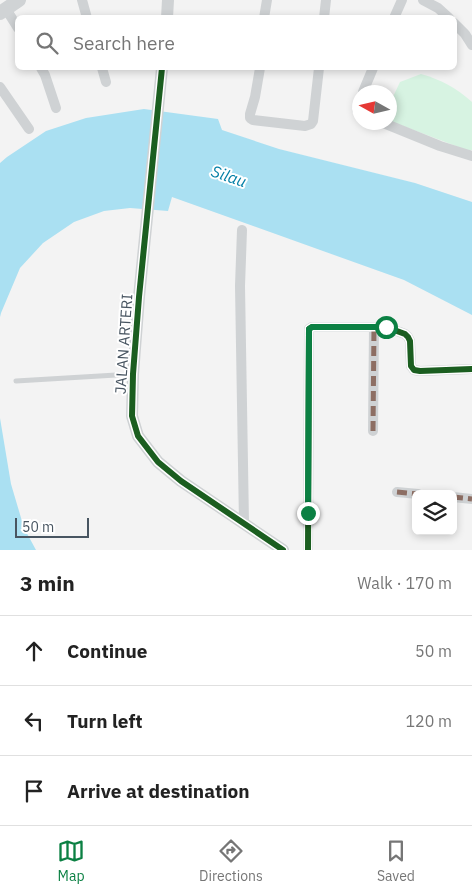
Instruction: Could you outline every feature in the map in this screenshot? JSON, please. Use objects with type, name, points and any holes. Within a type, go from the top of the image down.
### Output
[{"type":"main road","points":[[3,11],[19,0]]},
{"type":"street","points":[[82,0],[86,15]]},
{"type":"street","points":[[167,15],[168,0]]},
{"type":"street","points":[[264,15],[267,0]]},
{"type":"street","points":[[324,15],[326,0]]},
{"type":"street","points":[[395,15],[402,0]]},
{"type":"street","points":[[423,0],[438,8],[446,15]]},
{"type":"street","points":[[3,11],[15,25]]},
{"type":"street","points":[[457,26],[472,45]]},
{"type":"street","points":[[42,70],[56,108]]},
{"type":"street","points":[[103,70],[106,82]]},
{"type":"street","points":[[260,70],[250,118],[253,120],[305,126],[314,121],[320,70]]},
{"type":"street","points":[[366,85],[372,70]]},
{"type":"street","name":"JALAN ARTERI","points":[[162,71],[139,297],[132,416],[138,436],[158,462],[181,481],[283,550]]},
{"type":"street","points":[[0,87],[29,129]]},
{"type":"street","points":[[397,129],[440,146],[472,156]]},
{"type":"street","points":[[242,230],[240,286],[244,523]]},
{"type":"street","points":[[308,550],[309,329],[312,327],[386,327],[408,337],[410,341],[411,366],[414,370],[472,369]]},
{"type":"street","points":[[373,431],[374,327]]},
{"type":"street","points":[[397,492],[412,493]]},
{"type":"street","points":[[457,496],[472,498]]},
{"type":"lane","points":[[16,381],[133,374]]},
{"type":"green space","points":[[421,74],[448,85],[472,102],[472,150],[469,151],[397,124],[397,88],[400,82]]},
{"type":"water","name":"Silau","points":[[144,109],[218,119],[222,130],[279,149],[415,183],[472,202],[472,315],[404,280],[172,197],[168,211],[130,208],[104,211],[74,222],[43,243],[20,268],[0,317],[0,163],[46,131],[86,118]]},
{"type":"water","points":[[0,418],[11,484],[24,528],[36,550],[0,550]]},
{"type":"marked path","points":[[373,431],[374,327]]},
{"type":"marked path","points":[[397,492],[412,493]]},
{"type":"marked path","points":[[457,497],[472,499]]},
{"type":"cycle path","points":[[162,70],[139,297],[132,416],[138,436],[158,462],[181,481],[283,550]]},
{"type":"cycle path","points":[[308,550],[309,329],[312,327],[386,327],[408,337],[410,341],[411,366],[414,370],[472,369]]},
{"type":"route","points":[[308,513],[309,329],[312,327],[386,327]]}]
